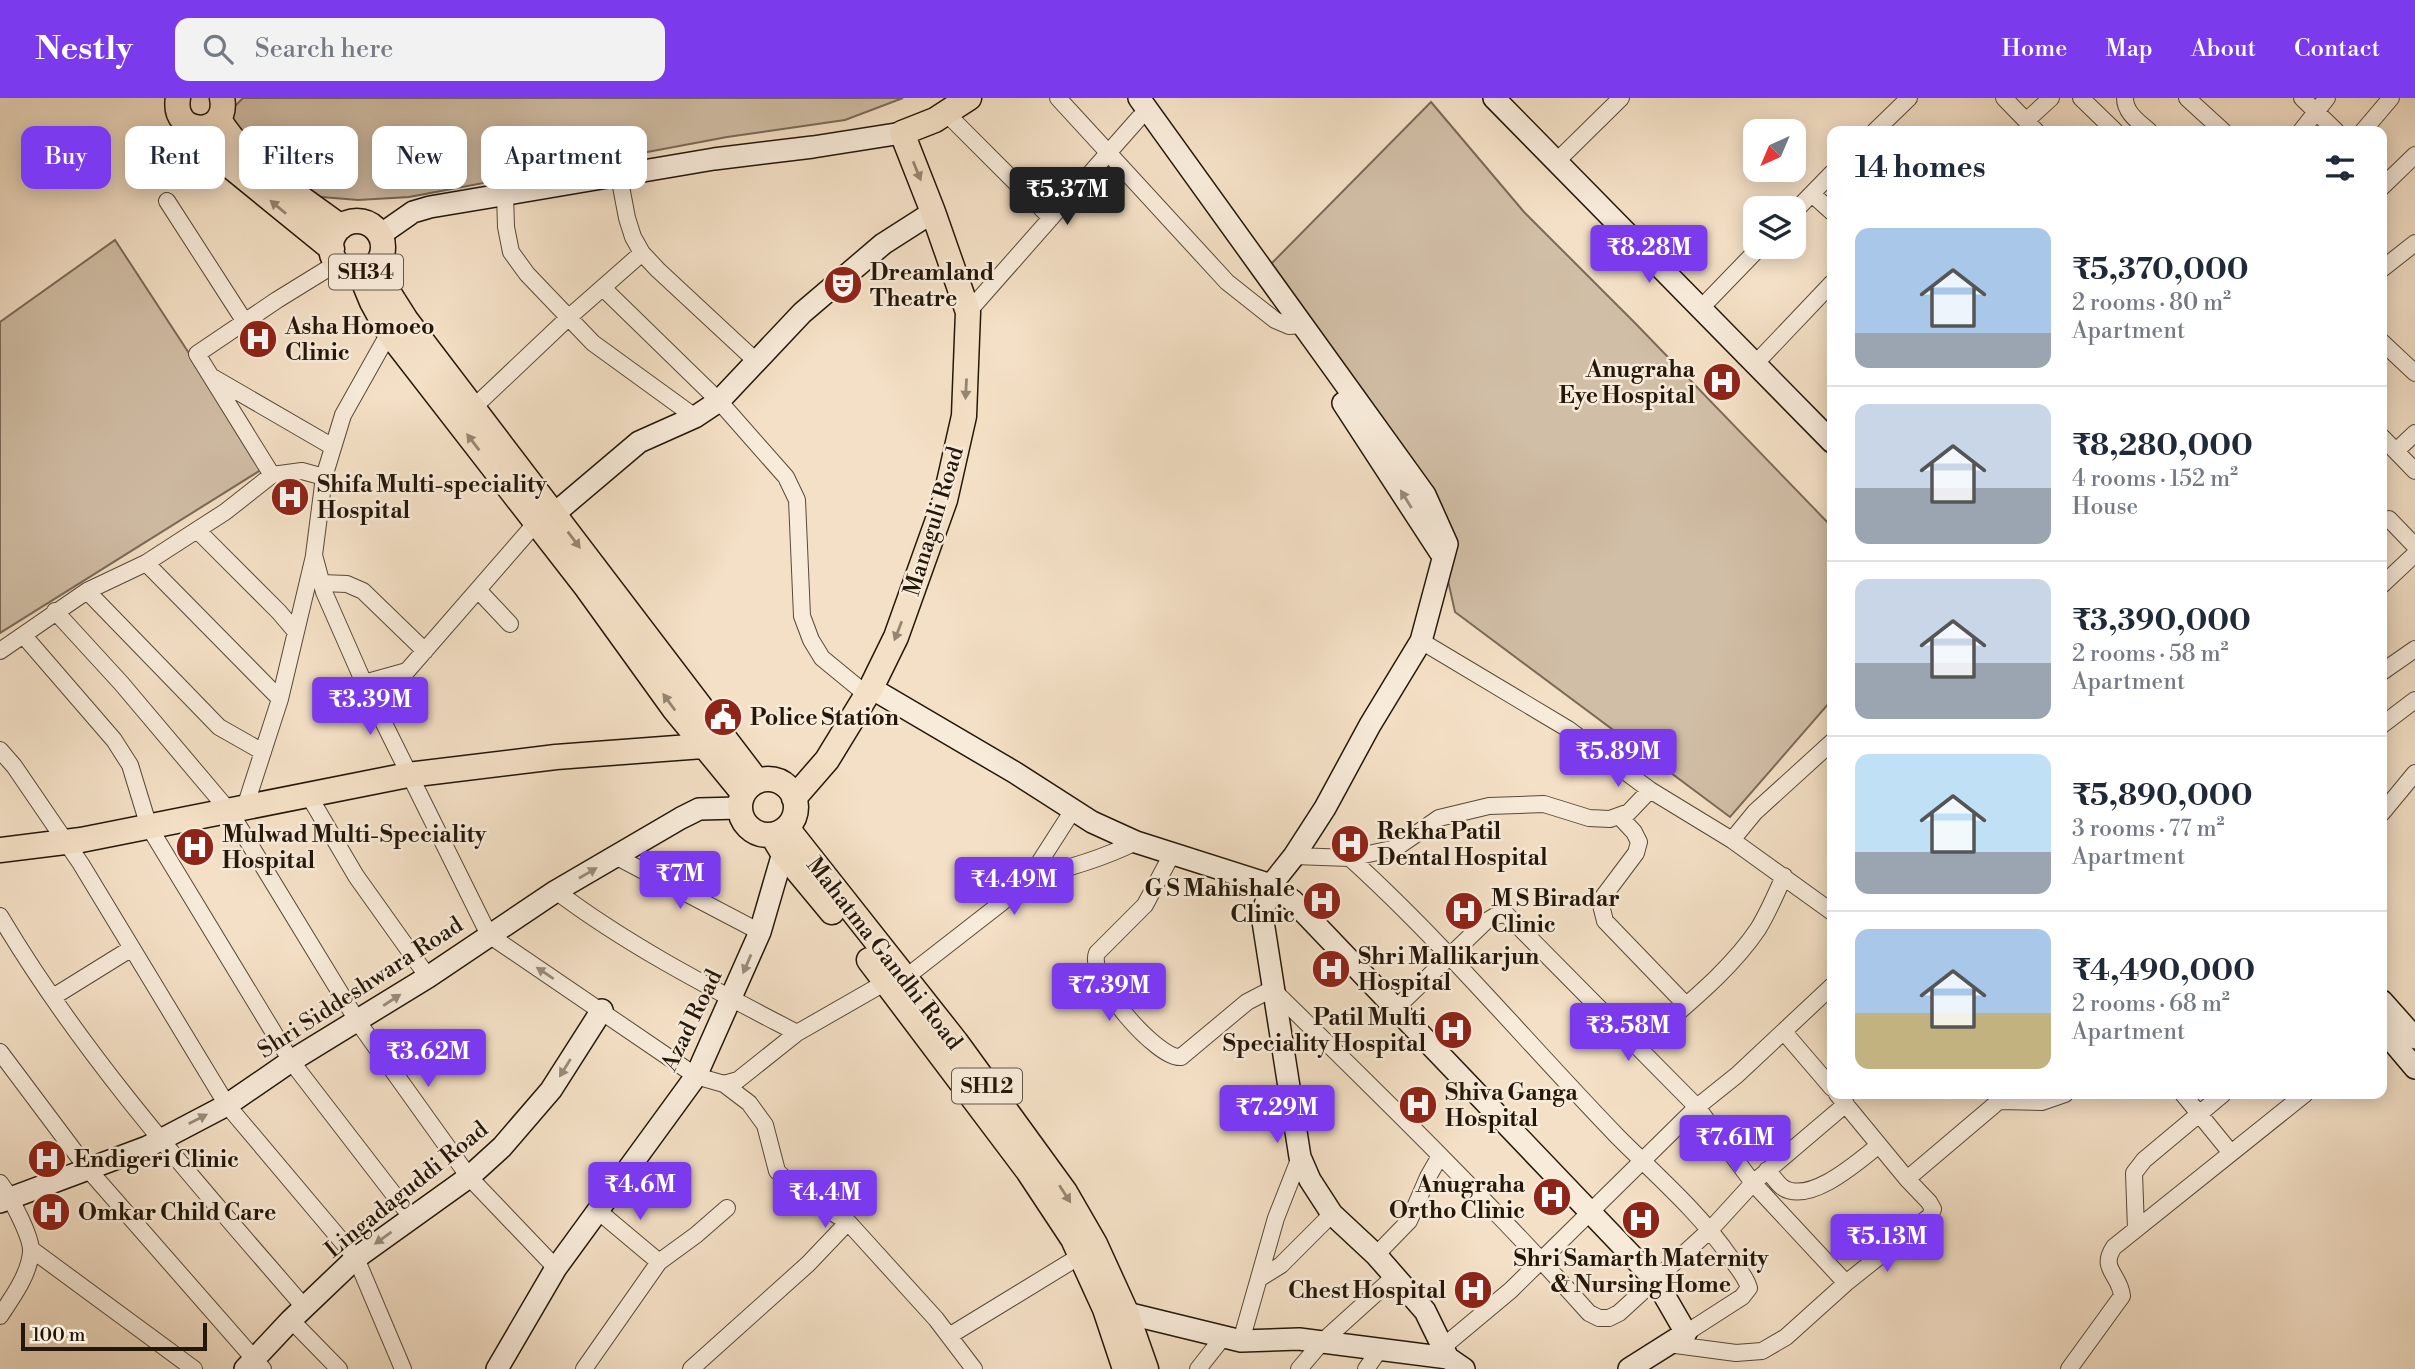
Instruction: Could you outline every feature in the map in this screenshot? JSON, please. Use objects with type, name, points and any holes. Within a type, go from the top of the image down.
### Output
[{"type":"main road","points":[[902,133],[935,120],[969,98]]},
{"type":"main road","name":"SH34","points":[[171,102],[184,121],[192,126]]},
{"type":"main road","name":"SH34","points":[[210,126],[220,109]]},
{"type":"main road","name":"SH34","points":[[220,109],[236,144],[291,190],[337,246],[344,269],[367,271],[406,320],[473,408],[587,588],[703,746],[747,794]]},
{"type":"main road","name":"Managuli Road","points":[[794,798],[827,760],[869,692],[896,637],[945,500],[964,416],[968,312],[902,133]]},
{"type":"main road","name":"SH34","points":[[225,162],[337,246]]},
{"type":"main road","name":"SH34","points":[[337,246],[358,221],[374,228],[380,235],[383,253],[367,271]]},
{"type":"main road","name":"SH34","points":[[367,271],[372,302],[389,333],[544,519],[747,794]]},
{"type":"main road","points":[[3,845],[65,842],[408,775],[556,757],[703,746]]},
{"type":"main road","points":[[747,794],[768,779],[780,781],[789,788],[796,809],[780,839]]},
{"type":"main road","name":"SH34","points":[[747,794],[741,815],[750,828],[780,839]]},
{"type":"main road","name":"Mahatma Gandhi Road","points":[[780,839],[895,980],[1028,1171],[1073,1239],[1080,1256],[1115,1310],[1146,1369]]},
{"type":"main road","name":"Mahatma Gandhi Road","points":[[895,980],[956,1042],[1065,1192],[1095,1244],[1115,1310],[1125,1369]]},
{"type":"street","points":[[1058,98],[1227,282],[1275,320],[1297,326]]},
{"type":"street","points":[[1123,98],[1139,108],[1297,326],[1425,495],[1447,544],[1421,641],[1370,724],[1325,808],[1294,856],[1271,885],[1262,915],[1300,1157],[1310,1180],[1332,1214],[1376,1255],[1425,1311],[1443,1360]]},
{"type":"street","points":[[1494,98],[1827,437]]},
{"type":"street","points":[[1557,161],[1621,98]]},
{"type":"street","points":[[1880,126],[1909,98]]},
{"type":"street","points":[[2004,98],[2031,126],[2051,98]]},
{"type":"street","points":[[2081,98],[2110,126]]},
{"type":"street","points":[[2125,98],[2125,104],[2132,116],[2143,126]]},
{"type":"street","points":[[2187,98],[2218,126]]},
{"type":"street","points":[[2302,98],[2331,126]]},
{"type":"street","points":[[2305,126],[2327,98]]},
{"type":"street","points":[[2367,126],[2391,98]]},
{"type":"street","points":[[968,312],[1108,153],[1139,108]]},
{"type":"street","points":[[946,113],[1051,218]]},
{"type":"street","points":[[647,171],[902,133]]},
{"type":"street","points":[[2387,182],[2415,155]]},
{"type":"street","points":[[1806,200],[1827,178]]},
{"type":"street","points":[[380,235],[413,212],[537,189]]},
{"type":"street","points":[[621,189],[633,237],[642,253],[757,362]]},
{"type":"street","points":[[505,194],[506,227],[511,251],[527,274],[567,319],[593,343],[695,417]]},
{"type":"street","points":[[1812,194],[1827,208]]},
{"type":"street","points":[[167,201],[245,322]]},
{"type":"street","points":[[364,683],[407,671],[544,519],[639,443],[695,417],[719,401],[802,313],[883,244],[933,212]]},
{"type":"street","points":[[2387,265],[2415,243]]},
{"type":"street","points":[[272,475],[197,354],[245,322],[337,246]]},
{"type":"street","points":[[473,408],[642,253]]},
{"type":"street","points":[[1701,308],[1748,259]]},
{"type":"street","points":[[603,288],[719,401],[793,488],[797,500],[802,616],[811,640],[822,658],[869,692],[948,732],[1092,822],[1136,842],[1271,885],[1293,901],[1656,1281],[1677,1338]]},
{"type":"street","points":[[1755,364],[1827,288]]},
{"type":"street","points":[[237,809],[262,752],[280,699],[314,555],[324,477],[343,415],[389,333]]},
{"type":"street","points":[[2387,347],[2415,373]]},
{"type":"street","points":[[211,376],[333,447]]},
{"type":"street","points":[[2396,451],[2415,433]]},
{"type":"street","points":[[2387,442],[2415,471]]},
{"type":"street","points":[[0,651],[87,591],[146,563],[197,530],[272,475],[302,471],[324,477]]},
{"type":"street","points":[[2387,522],[2415,546]]},
{"type":"street","points":[[197,530],[296,632]]},
{"type":"street","points":[[2387,580],[2415,554]]},
{"type":"street","points":[[314,555],[322,583],[364,683],[489,935],[696,1076],[724,1084],[749,1103],[765,1125],[777,1171],[798,1192],[848,1222],[950,1336],[974,1369]]},
{"type":"street","points":[[146,563],[280,699]]},
{"type":"street","points":[[322,583],[347,584],[363,591],[425,651]]},
{"type":"street","points":[[478,590],[510,624]]},
{"type":"street","points":[[87,591],[219,727],[262,752]]},
{"type":"street","points":[[55,611],[237,809],[358,1022],[469,1177],[556,1268]]},
{"type":"street","points":[[24,636],[114,740],[130,765],[149,827],[291,1061],[412,1218]]},
{"type":"street","points":[[1421,641],[1568,729],[1650,790],[1732,840],[1827,908]]},
{"type":"street","points":[[2387,669],[2415,649]]},
{"type":"street","points":[[2387,721],[2415,701]]},
{"type":"street","points":[[1732,840],[1755,812],[1827,747]]},
{"type":"street","points":[[0,750],[81,863],[227,1105],[356,1258],[403,1369]]},
{"type":"street","points":[[2387,807],[2415,773]]},
{"type":"street","points":[[1294,856],[1350,858],[1396,848],[1439,818],[1489,806],[1544,804],[1589,818],[1610,819],[1629,812],[1650,790]]},
{"type":"street","name":"Shri Siddeshwara Road","points":[[4,1195],[148,1147],[227,1105],[291,1061],[428,977],[556,891],[681,818],[699,809],[747,794]]},
{"type":"street","points":[[309,796],[356,876],[428,977]]},
{"type":"street","points":[[724,1084],[738,1080],[797,1033],[895,980],[1000,904],[1030,877],[1073,810]]},
{"type":"street","points":[[1619,816],[1634,832],[1639,842],[1636,853],[1600,901],[1601,913],[1605,921],[1685,1004]]},
{"type":"street","name":"Azad Road","points":[[497,1369],[556,1268],[696,1076],[760,932],[780,839]]},
{"type":"street","points":[[1030,877],[1072,868],[1136,842]]},
{"type":"street","points":[[1172,854],[1145,905],[1094,958],[1096,970],[1106,991],[1164,1053],[1174,1058],[1181,1057],[1193,1048],[1247,1002],[1272,989]]},
{"type":"street","points":[[617,857],[760,932]]},
{"type":"street","points":[[1350,858],[1449,954],[1642,1160],[1711,1229],[1743,1276],[1749,1288],[1742,1297],[1629,1369]]},
{"type":"street","points":[[1639,1047],[1720,972],[1759,928],[1784,876]]},
{"type":"street","points":[[556,891],[584,913],[732,999],[797,1033]]},
{"type":"street","points":[[1395,1009],[1485,922],[1495,915],[1506,914],[1697,1107],[1753,1182],[1846,1283]]},
{"type":"street","points":[[0,916],[53,998],[159,1139],[339,1369]]},
{"type":"street","points":[[53,998],[132,948]]},
{"type":"street","points":[[1272,989],[1541,1259],[1589,1313],[1599,1318],[1609,1318],[1619,1313],[1656,1281],[1711,1229],[1753,1182],[1842,1099],[1929,1202],[1933,1209],[1930,1216],[1846,1283],[1786,1338],[1762,1351],[1736,1353],[1677,1338]]},
{"type":"street","points":[[1443,1360],[1590,1210],[1697,1107],[1827,991]]},
{"type":"street","points":[[2387,1007],[2415,1038]]},
{"type":"street","name":"Lingadaguddi Road","points":[[255,1366],[298,1314],[356,1258],[469,1177],[502,1147],[551,1090],[602,1010]]},
{"type":"street","points":[[1784,1032],[1827,1082]]},
{"type":"street","points":[[2387,1036],[2415,1068]]},
{"type":"street","points":[[0,1052],[88,1168],[255,1366]]},
{"type":"street","points":[[1907,1179],[1995,1099]]},
{"type":"street","points":[[2015,1099],[2042,1102],[2051,1099]]},
{"type":"street","points":[[2187,1099],[2231,1153]]},
{"type":"street","points":[[2136,1229],[2134,1172],[2144,1160],[2217,1099]]},
{"type":"street","points":[[2068,1369],[2122,1296],[2121,1286],[2111,1271],[2108,1256],[2114,1247],[2299,1099]]},
{"type":"street","points":[[1768,1170],[1783,1188],[1796,1192],[1810,1191],[1850,1168],[1880,1145]]},
{"type":"street","points":[[1376,1255],[1409,1221],[1440,1156]]},
{"type":"street","points":[[1198,1369],[1232,1338],[1260,1278],[1276,1218],[1300,1157]]},
{"type":"street","points":[[4,1195],[32,1249],[194,1369]]},
{"type":"street","points":[[605,1369],[588,1364],[659,1262],[727,1208]]},
{"type":"street","points":[[597,1210],[659,1262]]},
{"type":"street","points":[[1260,1278],[1281,1265],[1332,1214]]},
{"type":"street","points":[[691,1369],[808,1264],[848,1222]]},
{"type":"street","points":[[0,1316],[16,1292],[32,1249]]},
{"type":"street","points":[[950,1336],[1080,1256]]},
{"type":"street","points":[[1299,1369],[1322,1342],[1395,1276]]},
{"type":"street","points":[[1115,1310],[1232,1338],[1299,1339],[1443,1360]]},
{"type":"street","points":[[1366,1369],[1380,1349]]},
{"type":"shaded area","points":[[243,98],[903,98],[845,120],[647,152],[647,126],[481,126],[481,183],[467,186],[467,126],[372,126],[372,189],[451,189],[409,197],[358,200],[310,196],[302,189],[358,189],[358,126],[239,126],[239,131],[229,112]]},
{"type":"shaded area","points":[[1431,102],[1524,212],[1827,522],[1827,705],[1730,817],[1455,612],[1438,536],[1267,268]]},
{"type":"shaded area","points":[[115,240],[264,468],[0,633],[0,322]]},
{"type":"place","name":"Dreamland Theatre","points":[[843,285]]},
{"type":"place","name":"Asha Homoeo Clinic","points":[[258,339]]},
{"type":"place","name":"Anugraha Eye Hospital","points":[[1722,382]]},
{"type":"place","name":"Shifa Multi-speciality Hospital","points":[[290,497]]},
{"type":"place","name":"Police Station","points":[[723,717]]},
{"type":"place","name":"Rekha Patil Dental Hospital","points":[[1350,844]]},
{"type":"place","name":"Mulwad Multi-Speciality Hospital","points":[[195,847]]},
{"type":"place","name":"G S Mahishale Clinic","points":[[1322,901]]},
{"type":"place","name":"M S Biradar Clinic","points":[[1464,911]]},
{"type":"place","name":"Shri Mallikarjun Hospital","points":[[1331,969]]},
{"type":"place","name":"Patil Multi Speciality Hospital","points":[[1453,1030]]},
{"type":"place","name":"Shiva Ganga Hospital","points":[[1418,1105]]},
{"type":"place","name":"Endigeri Clinic","points":[[47,1159]]},
{"type":"place","name":"Anugraha Ortho Clinic","points":[[1552,1197]]},
{"type":"place","name":"Omkar Child Care","points":[[51,1212]]},
{"type":"place","name":"Shri Samarth Maternity & Nursing Home","points":[[1641,1220]]},
{"type":"place","name":"Chest Hospital","points":[[1473,1290]]}]
